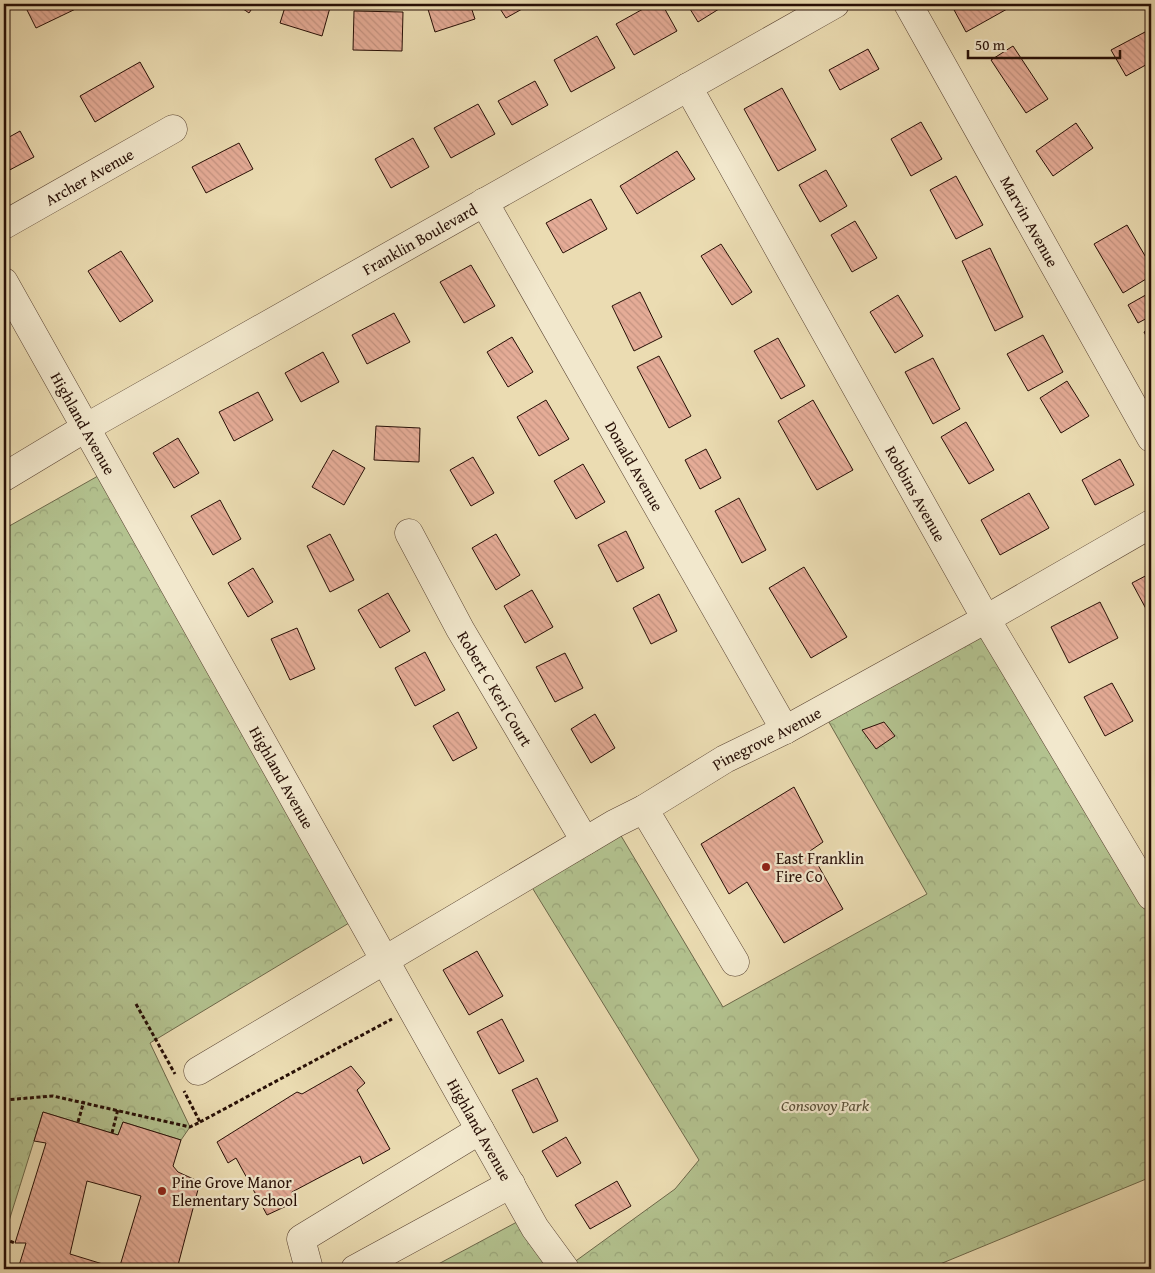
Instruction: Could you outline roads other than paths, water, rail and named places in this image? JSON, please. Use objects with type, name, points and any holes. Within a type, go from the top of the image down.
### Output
[{"type":"street","name":"Franklin Boulevard","points":[[4,477],[86,427],[835,4]]},
{"type":"street","name":"Marvin Avenue","points":[[908,4],[1151,438]]},
{"type":"street","name":"Robbins Avenue","points":[[688,87],[743,182],[986,619],[1151,896]]},
{"type":"street","name":"Archer Avenue","points":[[4,225],[173,129]]},
{"type":"street","name":"Donald Avenue","points":[[484,202],[785,730]]},
{"type":"street","name":"Highland Avenue","points":[[4,282],[535,1228],[565,1269]]},
{"type":"street","name":"Pinegrove Avenue","points":[[186,1079],[384,959],[585,841],[644,809],[725,759],[785,730],[986,619],[1151,524]]},
{"type":"street","name":"Robert C Keri Court","points":[[409,533],[460,629],[585,841]]},
{"type":"street","points":[[644,809],[735,962]]},
{"type":"street","points":[[309,1269],[301,1239],[480,1130]]},
{"type":"street","points":[[355,1269],[511,1184]]},
{"type":"place","name":"East Franklin Fire Co","points":[[766,867]]},
{"type":"place","name":"Pine Grove Manor Elementary School","points":[[162,1191]]},
{"type":"park label","name":"Consovoy Park","points":[[825,1105]]}]
